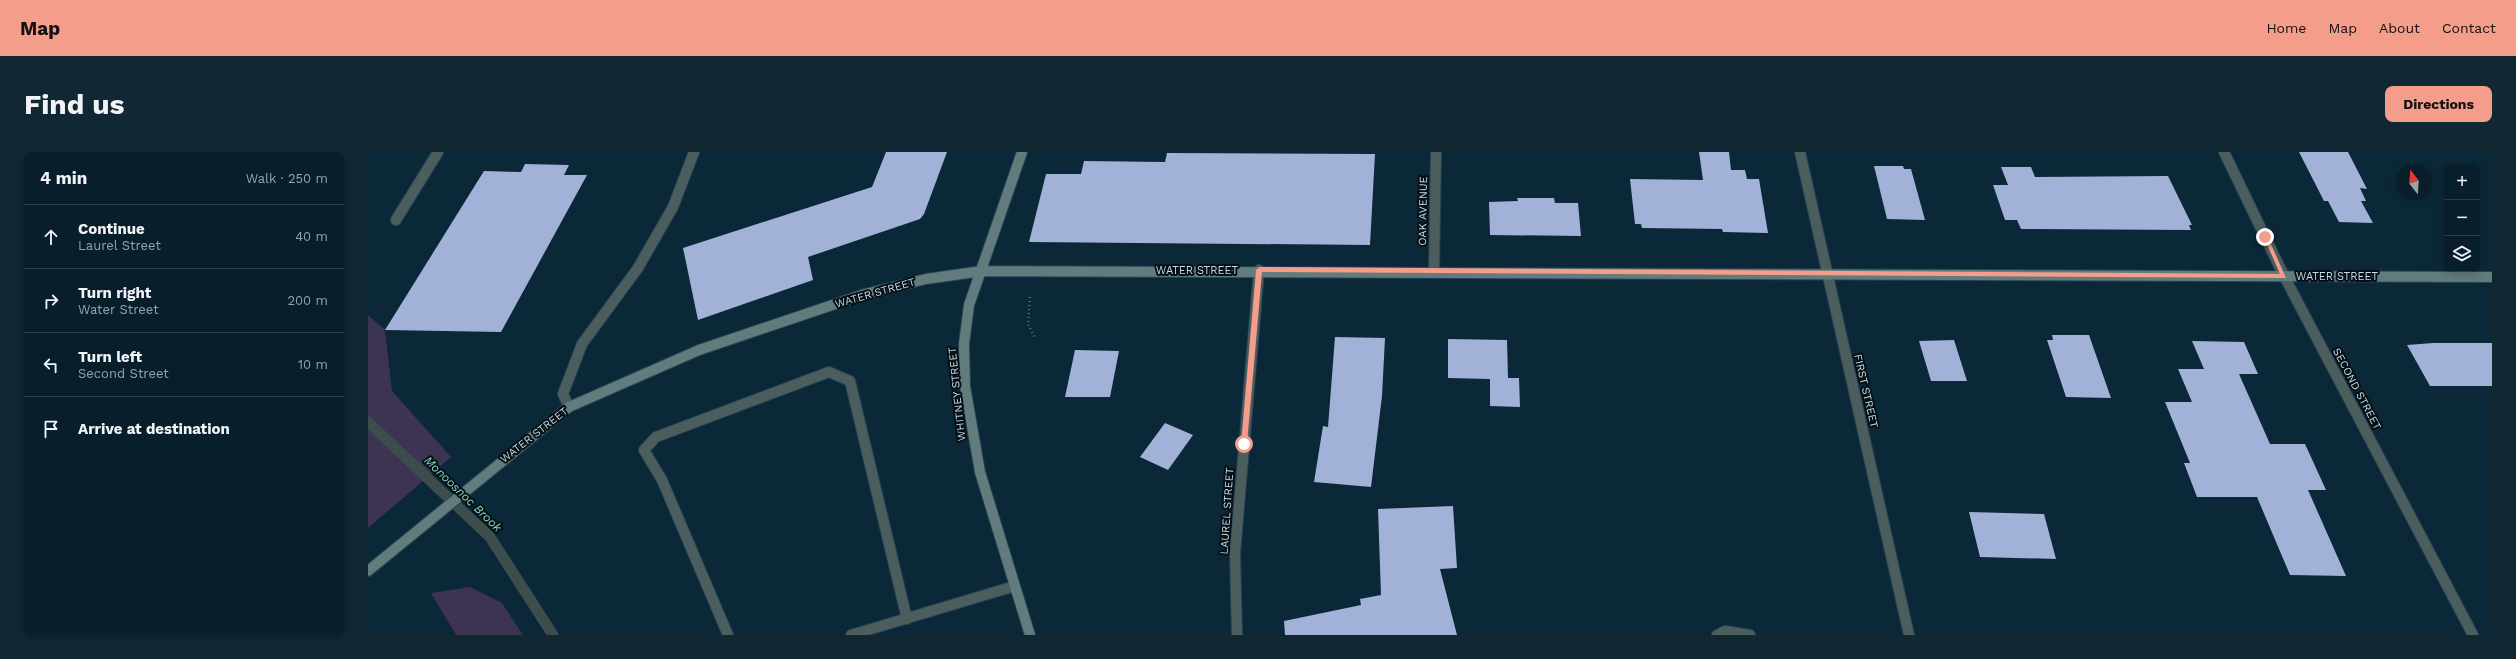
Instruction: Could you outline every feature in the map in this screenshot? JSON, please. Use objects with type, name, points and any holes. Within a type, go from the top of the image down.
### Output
[{"type":"street","points":[[396,220],[438,152]]},
{"type":"street","points":[[569,407],[563,394],[582,344],[638,268],[673,207],[694,152]]},
{"type":"street","name":"WHITNEY STREET","points":[[1022,152],[969,305],[964,328],[964,362],[978,467],[1030,635]]},
{"type":"street","name":"OAK AVENUE","points":[[1434,271],[1436,152]]},
{"type":"street","name":"FIRST STREET","points":[[1800,152],[1909,635]]},
{"type":"street","name":"SECOND STREET","points":[[2224,152],[2284,276],[2473,635]]},
{"type":"street","name":"WATER STREET","points":[[368,571],[569,407],[646,371],[699,350],[865,294],[926,279],[982,271],[1259,270],[2492,277]]},
{"type":"street","name":"LAUREL STREET","points":[[1237,635],[1235,553],[1259,270]]},
{"type":"street","points":[[728,635],[662,480],[644,450],[656,437],[829,372],[850,381],[907,618]]},
{"type":"street","points":[[851,635],[1016,586]]},
{"type":"street","points":[[1717,635],[1726,631],[1750,635]]},
{"type":"path","points":[[1030,296],[1028,324],[1035,338]]},
{"type":"shaded area","points":[[368,315],[385,330],[392,391],[451,457],[368,528]]},
{"type":"shaded area","points":[[470,587],[502,603],[523,635],[456,635],[431,593]]},
{"type":"building","points":[[886,152],[947,152],[924,214],[920,219],[808,257],[813,280],[698,320],[683,248],[872,187]]},
{"type":"building","points":[[1699,152],[1729,152],[1731,170],[1745,170],[1747,179],[1759,179],[1768,233],[1723,232],[1722,229],[1642,228],[1641,224],[1635,224],[1630,179],[1703,180]]},
{"type":"building","points":[[2299,152],[2348,152],[2367,189],[2360,188],[2366,201],[2361,201],[2373,223],[2339,222],[2328,201],[2324,201]]},
{"type":"building","points":[[1167,153],[1375,154],[1370,245],[1029,242],[1046,174],[1081,174],[1084,161],[1165,162]]},
{"type":"building","points":[[525,164],[569,165],[564,175],[587,175],[501,332],[385,330],[484,171],[521,172]]},
{"type":"building","points":[[1874,166],[1903,166],[1904,169],[1911,169],[1925,220],[1887,219]]},
{"type":"building","points":[[2001,167],[2031,167],[2035,177],[2168,176],[2192,225],[2189,225],[2191,230],[2021,229],[2017,220],[2005,220],[1993,185],[2008,185]]},
{"type":"building","points":[[1517,198],[1554,198],[1555,203],[1578,203],[1581,236],[1490,235],[1489,202],[1518,201]]},
{"type":"building","points":[[2052,335],[2089,335],[2111,398],[2066,397],[2047,340],[2053,340]]},
{"type":"building","points":[[1335,337],[1385,338],[1382,396],[1371,487],[1314,482],[1323,426],[1328,427]]},
{"type":"building","points":[[1448,339],[1507,340],[1508,378],[1519,378],[1520,407],[1490,406],[1490,379],[1448,378]]},
{"type":"building","points":[[1954,340],[1967,381],[1931,381],[1919,341]]},
{"type":"building","points":[[2192,341],[2244,342],[2258,374],[2239,374],[2270,444],[2305,444],[2326,490],[2308,490],[2346,576],[2290,575],[2257,497],[2197,497],[2184,463],[2190,463],[2165,402],[2192,402],[2178,369],[2204,369]]},
{"type":"building","points":[[2433,343],[2492,343],[2492,386],[2430,386],[2407,345]]},
{"type":"building","points":[[1075,350],[1119,351],[1110,397],[1065,397]]},
{"type":"building","points":[[1165,423],[1193,435],[1168,470],[1140,457]]},
{"type":"building","points":[[1453,506],[1457,568],[1440,569],[1457,635],[1285,635],[1284,621],[1361,605],[1360,599],[1381,595],[1378,509]]},
{"type":"building","points":[[1969,512],[2044,514],[2056,559],[1980,557]]},
{"type":"waterway","name":"Monoosnoc Brook","points":[[368,422],[490,537],[553,635]]},
{"type":"route","points":[[1244,444],[1259,270],[2284,276],[2265,237]]}]
